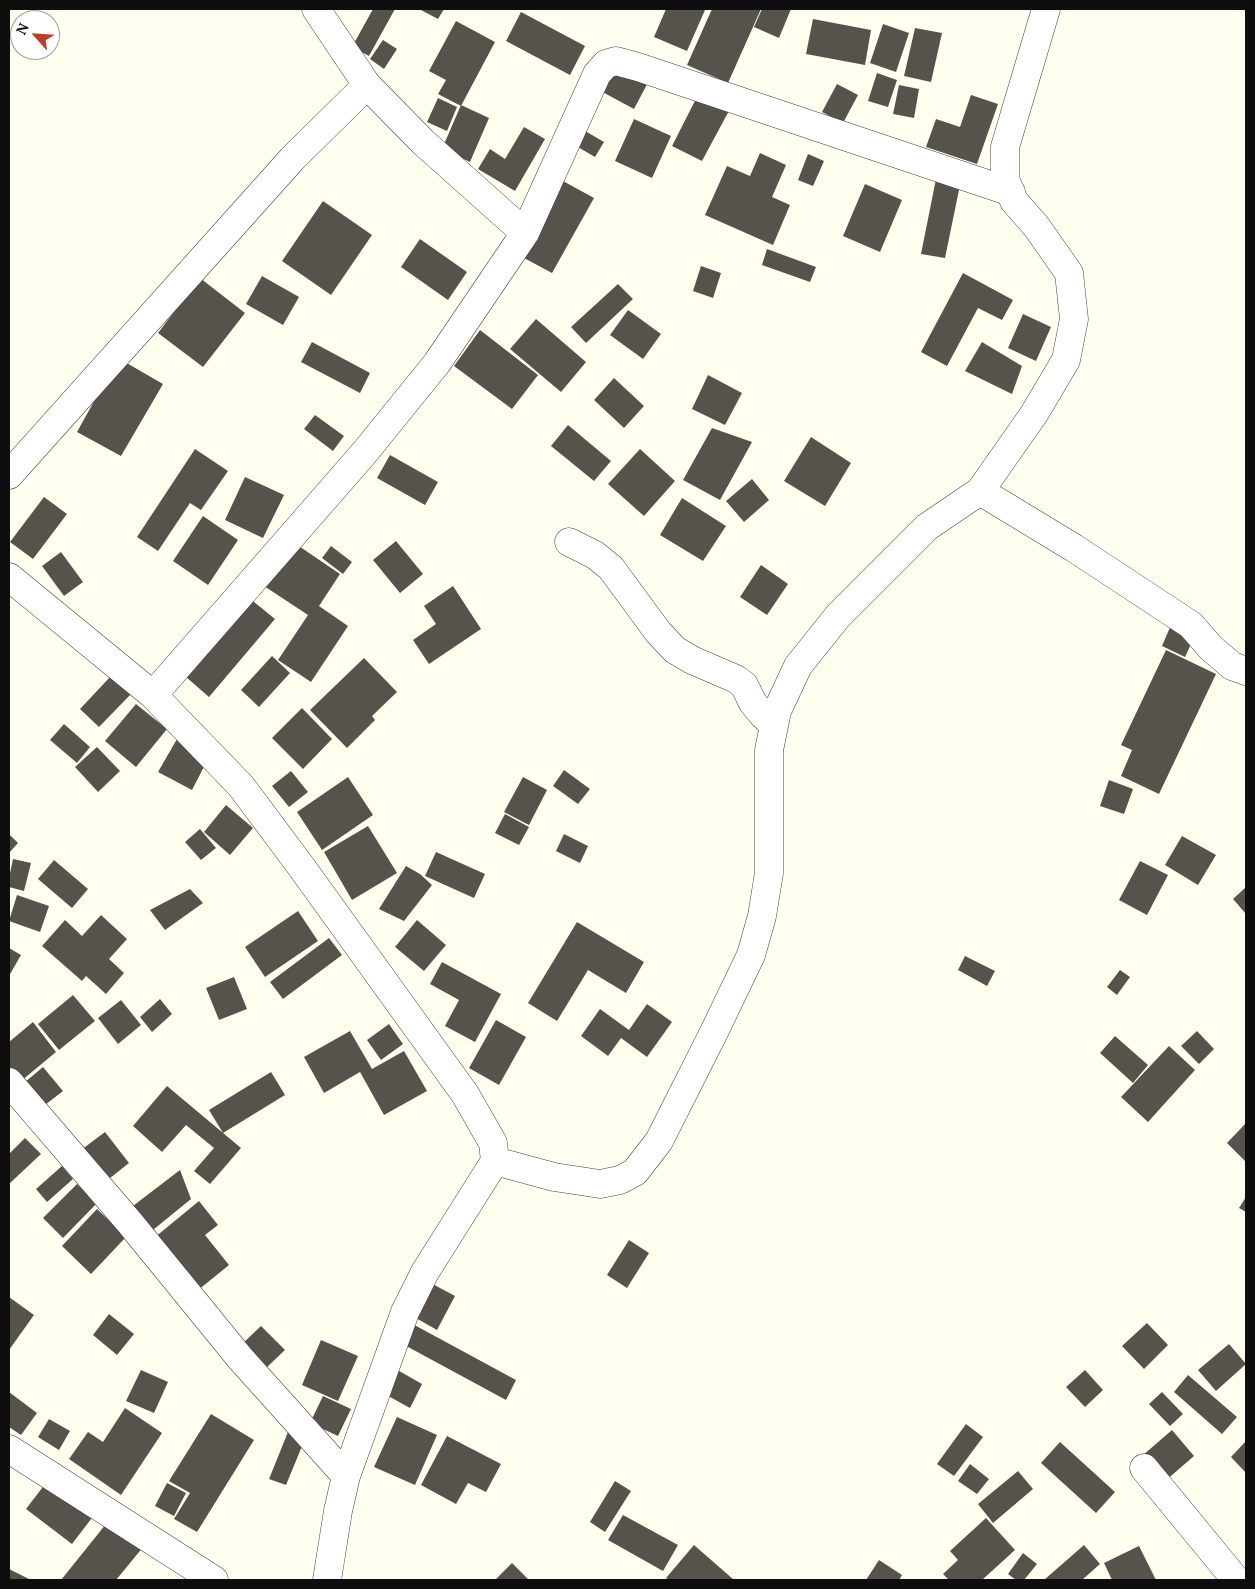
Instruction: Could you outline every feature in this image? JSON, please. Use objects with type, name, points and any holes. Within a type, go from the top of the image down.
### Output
[{"type":"street","points":[[316,9],[366,85],[422,142],[524,233]]},
{"type":"street","points":[[495,1161],[554,1177],[600,1184],[620,1180],[635,1172],[659,1141],[751,955],[762,916],[769,873],[769,750],[777,711],[798,666],[838,616],[927,527],[980,491],[1034,414],[1066,360],[1074,318],[1069,273],[1036,226],[1014,201],[1005,179],[1005,147],[1046,9]]},
{"type":"street","points":[[153,695],[364,452],[437,363],[524,233],[597,74],[606,64],[616,61],[1011,192]]},
{"type":"street","points":[[9,475],[292,159],[366,85]]},
{"type":"street","points":[[980,491],[1074,548],[1191,625],[1211,648],[1232,666],[1246,671]]},
{"type":"street","points":[[569,542],[595,555],[611,568],[658,632],[675,650],[744,684],[753,703],[774,725]]},
{"type":"street","points":[[9,576],[153,695],[241,786],[300,864],[465,1094],[493,1143],[495,1161],[425,1272],[405,1312],[346,1476],[338,1510],[327,1580]]},
{"type":"street","points":[[9,1082],[130,1223],[240,1358],[346,1476]]},
{"type":"street","points":[[9,1448],[181,1571],[214,1580]]},
{"type":"street","points":[[1144,1468],[1236,1580]]},
{"type":"building","points":[[373,9],[395,9],[369,56],[352,47]]},
{"type":"building","points":[[419,9],[444,9],[438,19]]},
{"type":"building","points":[[666,9],[705,10],[687,51],[654,37]]},
{"type":"building","points":[[712,9],[761,9],[728,83],[687,65]]},
{"type":"building","points":[[762,9],[791,9],[779,38],[754,27]]},
{"type":"building","points":[[521,12],[585,46],[570,75],[506,41]]},
{"type":"building","points":[[813,19],[871,30],[865,65],[806,54]]},
{"type":"building","points":[[456,21],[495,42],[461,106],[438,94],[446,80],[429,71]]},
{"type":"building","points":[[883,24],[909,33],[896,72],[870,63]]},
{"type":"building","points":[[915,28],[942,33],[931,82],[904,76]]},
{"type":"building","points":[[383,40],[397,49],[384,69],[370,59]]},
{"type":"building","points":[[614,52],[653,73],[634,109],[595,88]]},
{"type":"building","points":[[877,73],[897,80],[888,107],[868,101]]},
{"type":"building","points":[[837,84],[858,95],[843,123],[822,112]]},
{"type":"building","points":[[899,85],[919,89],[914,118],[893,114]]},
{"type":"building","points":[[700,91],[731,107],[702,161],[672,146]]},
{"type":"building","points":[[971,95],[998,104],[977,164],[926,147],[936,119],[960,127]]},
{"type":"building","points":[[438,98],[457,107],[447,131],[427,122]]},
{"type":"building","points":[[461,105],[489,118],[470,162],[442,149]]},
{"type":"building","points":[[634,119],[671,136],[652,178],[615,161]]},
{"type":"building","points":[[524,127],[545,139],[515,191],[478,169],[490,149],[505,159]]},
{"type":"building","points":[[580,128],[604,142],[595,157],[571,143]]},
{"type":"building","points":[[760,153],[786,165],[772,197],[790,205],[773,245],[705,215],[727,166],[750,176]]},
{"type":"building","points":[[808,154],[824,161],[813,186],[798,180]]},
{"type":"building","points":[[552,175],[594,198],[552,273],[511,251]]},
{"type":"building","points":[[936,179],[960,185],[945,258],[921,254]]},
{"type":"building","points":[[865,184],[902,200],[880,252],[843,236]]},
{"type":"building","points":[[323,201],[372,235],[331,295],[282,261]]},
{"type":"building","points":[[420,239],[467,272],[448,300],[401,267]]},
{"type":"building","points":[[767,249],[816,267],[810,282],[762,265]]},
{"type":"building","points":[[701,266],[721,273],[713,298],[693,291]]},
{"type":"building","points":[[963,273],[1013,300],[1002,320],[978,308],[947,366],[921,352]]},
{"type":"building","points":[[262,276],[299,297],[283,325],[246,304]]},
{"type":"building","points":[[200,278],[245,313],[203,367],[158,333]]},
{"type":"building","points":[[618,284],[633,299],[586,343],[571,327]]},
{"type":"building","points":[[628,310],[661,334],[643,359],[610,335]]},
{"type":"building","points":[[1023,314],[1051,327],[1036,361],[1008,348]]},
{"type":"building","points":[[536,319],[586,362],[561,392],[510,349]]},
{"type":"building","points":[[480,330],[538,375],[512,409],[454,366]]},
{"type":"building","points":[[312,342],[370,373],[360,393],[301,362]]},
{"type":"building","points":[[982,342],[1022,366],[1012,394],[965,371]]},
{"type":"building","points":[[118,358],[163,384],[121,456],[77,432]]},
{"type":"building","points":[[708,375],[742,393],[725,425],[692,409]]},
{"type":"building","points":[[614,378],[644,406],[624,428],[594,400]]},
{"type":"building","points":[[315,415],[344,436],[333,451],[304,429]]},
{"type":"building","points":[[568,425],[611,461],[594,481],[551,446]]},
{"type":"building","points":[[712,428],[752,442],[720,500],[683,480]]},
{"type":"building","points":[[811,437],[851,463],[825,506],[784,481]]},
{"type":"building","points":[[195,449],[228,471],[201,510],[190,503],[158,551],[137,537]]},
{"type":"building","points":[[640,449],[675,481],[644,516],[608,484]]},
{"type":"building","points":[[390,455],[438,482],[425,505],[377,478]]},
{"type":"building","points":[[245,477],[284,495],[263,538],[225,520]]},
{"type":"building","points":[[752,479],[769,500],[744,522],[726,501]]},
{"type":"building","points":[[44,497],[67,514],[33,559],[10,542]]},
{"type":"building","points":[[682,498],[726,526],[703,561],[660,535]]},
{"type":"building","points":[[203,516],[238,540],[208,585],[173,561]]},
{"type":"building","points":[[290,540],[340,574],[319,606],[348,626],[311,682],[278,660],[308,615],[261,584]]},
{"type":"building","points":[[396,541],[423,574],[400,593],[373,560]]},
{"type":"building","points":[[331,546],[352,562],[343,574],[322,558]]},
{"type":"building","points":[[61,552],[83,582],[64,596],[42,566]]},
{"type":"building","points":[[761,565],[788,584],[767,615],[740,597]]},
{"type":"building","points":[[453,586],[481,629],[429,664],[413,640],[436,624],[424,606]]},
{"type":"building","points":[[243,593],[275,619],[209,697],[178,670]]},
{"type":"building","points":[[1174,618],[1198,629],[1185,657],[1162,646]]},
{"type":"building","points":[[1166,650],[1216,674],[1159,794],[1121,776],[1132,750],[1121,745]]},
{"type":"building","points":[[272,656],[290,673],[259,707],[241,690]]},
{"type":"building","points":[[364,658],[397,692],[372,716],[375,720],[347,748],[310,710]]},
{"type":"building","points":[[111,676],[131,694],[99,727],[80,709]]},
{"type":"building","points":[[136,704],[167,729],[136,767],[105,741]]},
{"type":"building","points":[[302,708],[332,739],[303,769],[272,738]]},
{"type":"building","points":[[64,724],[90,747],[77,763],[50,740]]},
{"type":"building","points":[[177,739],[209,757],[192,790],[158,772]]},
{"type":"building","points":[[97,747],[120,771],[98,792],[75,767]]},
{"type":"building","points":[[564,770],[590,789],[578,804],[553,786]]},
{"type":"building","points":[[291,771],[308,792],[289,807],[272,786]]},
{"type":"building","points":[[348,777],[373,815],[322,850],[297,812]]},
{"type":"building","points":[[523,777],[547,790],[529,825],[504,812]]},
{"type":"building","points":[[1109,780],[1133,789],[1124,814],[1100,806]]},
{"type":"building","points":[[226,805],[253,828],[230,855],[204,832]]},
{"type":"building","points":[[505,814],[529,827],[519,845],[495,833]]},
{"type":"building","points":[[368,826],[397,873],[352,900],[324,852]]},
{"type":"building","points":[[200,829],[216,848],[201,860],[185,842]]},
{"type":"building","points":[[9,834],[18,843],[9,853]]},
{"type":"building","points":[[564,834],[588,846],[580,863],[556,851]]},
{"type":"building","points":[[1182,836],[1216,855],[1198,885],[1165,865]]},
{"type":"building","points":[[436,852],[485,874],[474,898],[425,876]]},
{"type":"building","points":[[13,859],[31,863],[24,891],[9,887]]},
{"type":"building","points":[[54,860],[88,889],[72,908],[38,879]]},
{"type":"building","points":[[1140,861],[1168,875],[1147,915],[1119,900]]},
{"type":"building","points":[[406,866],[420,874],[432,885],[404,921],[379,909]]},
{"type":"building","points":[[1246,887],[1246,914],[1233,899]]},
{"type":"building","points":[[190,889],[203,903],[165,930],[150,910]]},
{"type":"building","points":[[17,895],[49,906],[40,932],[9,921]]},
{"type":"building","points":[[298,911],[318,941],[265,977],[245,947]]},
{"type":"building","points":[[101,915],[127,939],[109,959],[124,973],[106,994],[86,976],[82,981],[42,946],[65,920],[82,936]]},
{"type":"building","points":[[417,920],[446,945],[424,971],[395,947]]},
{"type":"building","points":[[577,922],[644,962],[626,993],[588,970],[557,1021],[528,1003]]},
{"type":"building","points":[[329,938],[342,955],[283,999],[270,982]]},
{"type":"building","points":[[9,948],[21,955],[9,976]]},
{"type":"building","points":[[965,956],[995,971],[987,986],[958,970]]},
{"type":"building","points":[[442,962],[501,994],[475,1042],[445,1026],[459,1000],[430,984]]},
{"type":"building","points":[[1120,970],[1130,977],[1117,995],[1107,987]]},
{"type":"building","points":[[234,977],[247,1009],[219,1020],[206,988]]},
{"type":"building","points":[[73,995],[95,1021],[59,1050],[38,1024]]},
{"type":"building","points":[[160,999],[172,1014],[152,1032],[140,1017]]},
{"type":"building","points":[[121,1000],[141,1025],[118,1044],[98,1018]]},
{"type":"building","points":[[647,1004],[672,1022],[647,1057],[621,1038],[608,1056],[581,1036],[600,1009],[629,1030]]},
{"type":"building","points":[[496,1020],[526,1037],[499,1085],[469,1068]]},
{"type":"building","points":[[33,1022],[56,1052],[15,1086],[9,1078],[9,1042]]},
{"type":"building","points":[[389,1024],[403,1044],[381,1060],[367,1040]]},
{"type":"building","points":[[350,1031],[372,1069],[404,1051],[427,1091],[384,1115],[360,1072],[324,1093],[304,1057]]},
{"type":"building","points":[[1197,1031],[1214,1049],[1199,1064],[1181,1046]]},
{"type":"building","points":[[1115,1036],[1148,1065],[1133,1083],[1100,1053]]},
{"type":"building","points":[[1169,1046],[1195,1070],[1148,1122],[1121,1097]]},
{"type":"building","points":[[43,1067],[63,1091],[36,1112],[18,1088]]},
{"type":"building","points":[[271,1072],[285,1095],[223,1133],[209,1110]]},
{"type":"building","points":[[167,1086],[241,1148],[210,1184],[194,1171],[214,1148],[186,1125],[162,1152],[133,1126]]},
{"type":"building","points":[[1246,1123],[1246,1162],[1227,1143]]},
{"type":"building","points":[[105,1132],[129,1163],[105,1182],[81,1150]]},
{"type":"building","points":[[25,1138],[41,1154],[9,1184],[9,1154]]},
{"type":"building","points":[[62,1166],[73,1179],[47,1202],[36,1189]]},
{"type":"building","points":[[180,1170],[191,1199],[148,1234],[129,1209]]},
{"type":"building","points":[[77,1184],[97,1203],[63,1238],[43,1218]]},
{"type":"building","points":[[1246,1197],[1246,1212],[1239,1208]]},
{"type":"building","points":[[199,1201],[218,1225],[205,1235],[229,1265],[197,1291],[154,1238]]},
{"type":"building","points":[[97,1209],[126,1237],[91,1274],[62,1246]]},
{"type":"building","points":[[629,1240],[649,1253],[627,1288],[607,1275]]},
{"type":"building","points":[[425,1280],[455,1296],[437,1330],[407,1313]]},
{"type":"building","points":[[9,1297],[34,1315],[9,1350]]},
{"type":"building","points":[[109,1314],[134,1334],[117,1355],[93,1335]]},
{"type":"building","points":[[407,1321],[516,1380],[506,1400],[397,1341]]},
{"type":"building","points":[[1147,1323],[1168,1345],[1144,1369],[1122,1346]]},
{"type":"building","points":[[261,1326],[285,1350],[266,1368],[242,1344]]},
{"type":"building","points":[[321,1340],[358,1356],[338,1401],[302,1385]]},
{"type":"building","points":[[1229,1344],[1246,1364],[1216,1391],[1198,1370]]},
{"type":"building","points":[[394,1368],[422,1384],[410,1408],[381,1392]]},
{"type":"building","points":[[141,1370],[168,1382],[154,1413],[126,1401]]},
{"type":"building","points":[[1085,1370],[1103,1390],[1085,1407],[1066,1387]]},
{"type":"building","points":[[1188,1375],[1237,1417],[1222,1434],[1174,1392]]},
{"type":"building","points":[[9,1392],[37,1413],[21,1435],[9,1427]]},
{"type":"building","points":[[1162,1392],[1183,1414],[1170,1426],[1149,1404]]},
{"type":"building","points":[[323,1396],[351,1409],[338,1436],[310,1423]]},
{"type":"building","points":[[125,1408],[162,1433],[121,1495],[69,1459],[88,1432],[103,1442]]},
{"type":"building","points":[[211,1414],[254,1440],[197,1532],[174,1519],[190,1493],[169,1481]]},
{"type":"building","points":[[397,1417],[437,1435],[415,1485],[374,1467]]},
{"type":"building","points":[[49,1419],[70,1431],[59,1450],[38,1437]]},
{"type":"building","points":[[966,1424],[983,1437],[954,1476],[937,1464]]},
{"type":"building","points":[[1172,1430],[1194,1456],[1157,1488],[1135,1462]]},
{"type":"building","points":[[288,1432],[305,1439],[286,1485],[269,1479]]},
{"type":"building","points":[[447,1436],[501,1464],[486,1492],[468,1483],[456,1504],[421,1485]]},
{"type":"building","points":[[1246,1441],[1246,1473],[1231,1457]]},
{"type":"building","points":[[1060,1442],[1115,1492],[1096,1513],[1041,1463]]},
{"type":"building","points":[[970,1464],[989,1479],[977,1494],[958,1481]]},
{"type":"building","points":[[55,1471],[101,1506],[72,1544],[26,1509]]},
{"type":"building","points":[[1018,1471],[1033,1489],[993,1523],[978,1504]]},
{"type":"building","points":[[615,1481],[631,1491],[605,1532],[590,1522]]},
{"type":"building","points":[[167,1483],[186,1493],[174,1516],[155,1506]]},
{"type":"building","points":[[623,1515],[678,1545],[663,1571],[608,1540]]},
{"type":"building","points":[[986,1518],[1015,1550],[982,1580],[949,1580],[943,1574],[958,1560],[950,1551]]},
{"type":"building","points":[[110,1519],[144,1546],[116,1580],[61,1580]]},
{"type":"building","points":[[694,1545],[734,1580],[669,1580],[666,1578]]},
{"type":"building","points":[[1084,1545],[1100,1564],[1082,1580],[1044,1580]]},
{"type":"building","points":[[1139,1546],[1156,1580],[1112,1580],[1104,1563]]},
{"type":"building","points":[[1023,1553],[1037,1564],[1024,1580],[1016,1580],[1008,1574]]},
{"type":"building","points":[[879,1560],[902,1575],[899,1580],[866,1580]]},
{"type":"building","points":[[512,1563],[529,1580],[495,1580]]},
{"type":"building","points":[[9,1569],[31,1580],[9,1580]]}]
